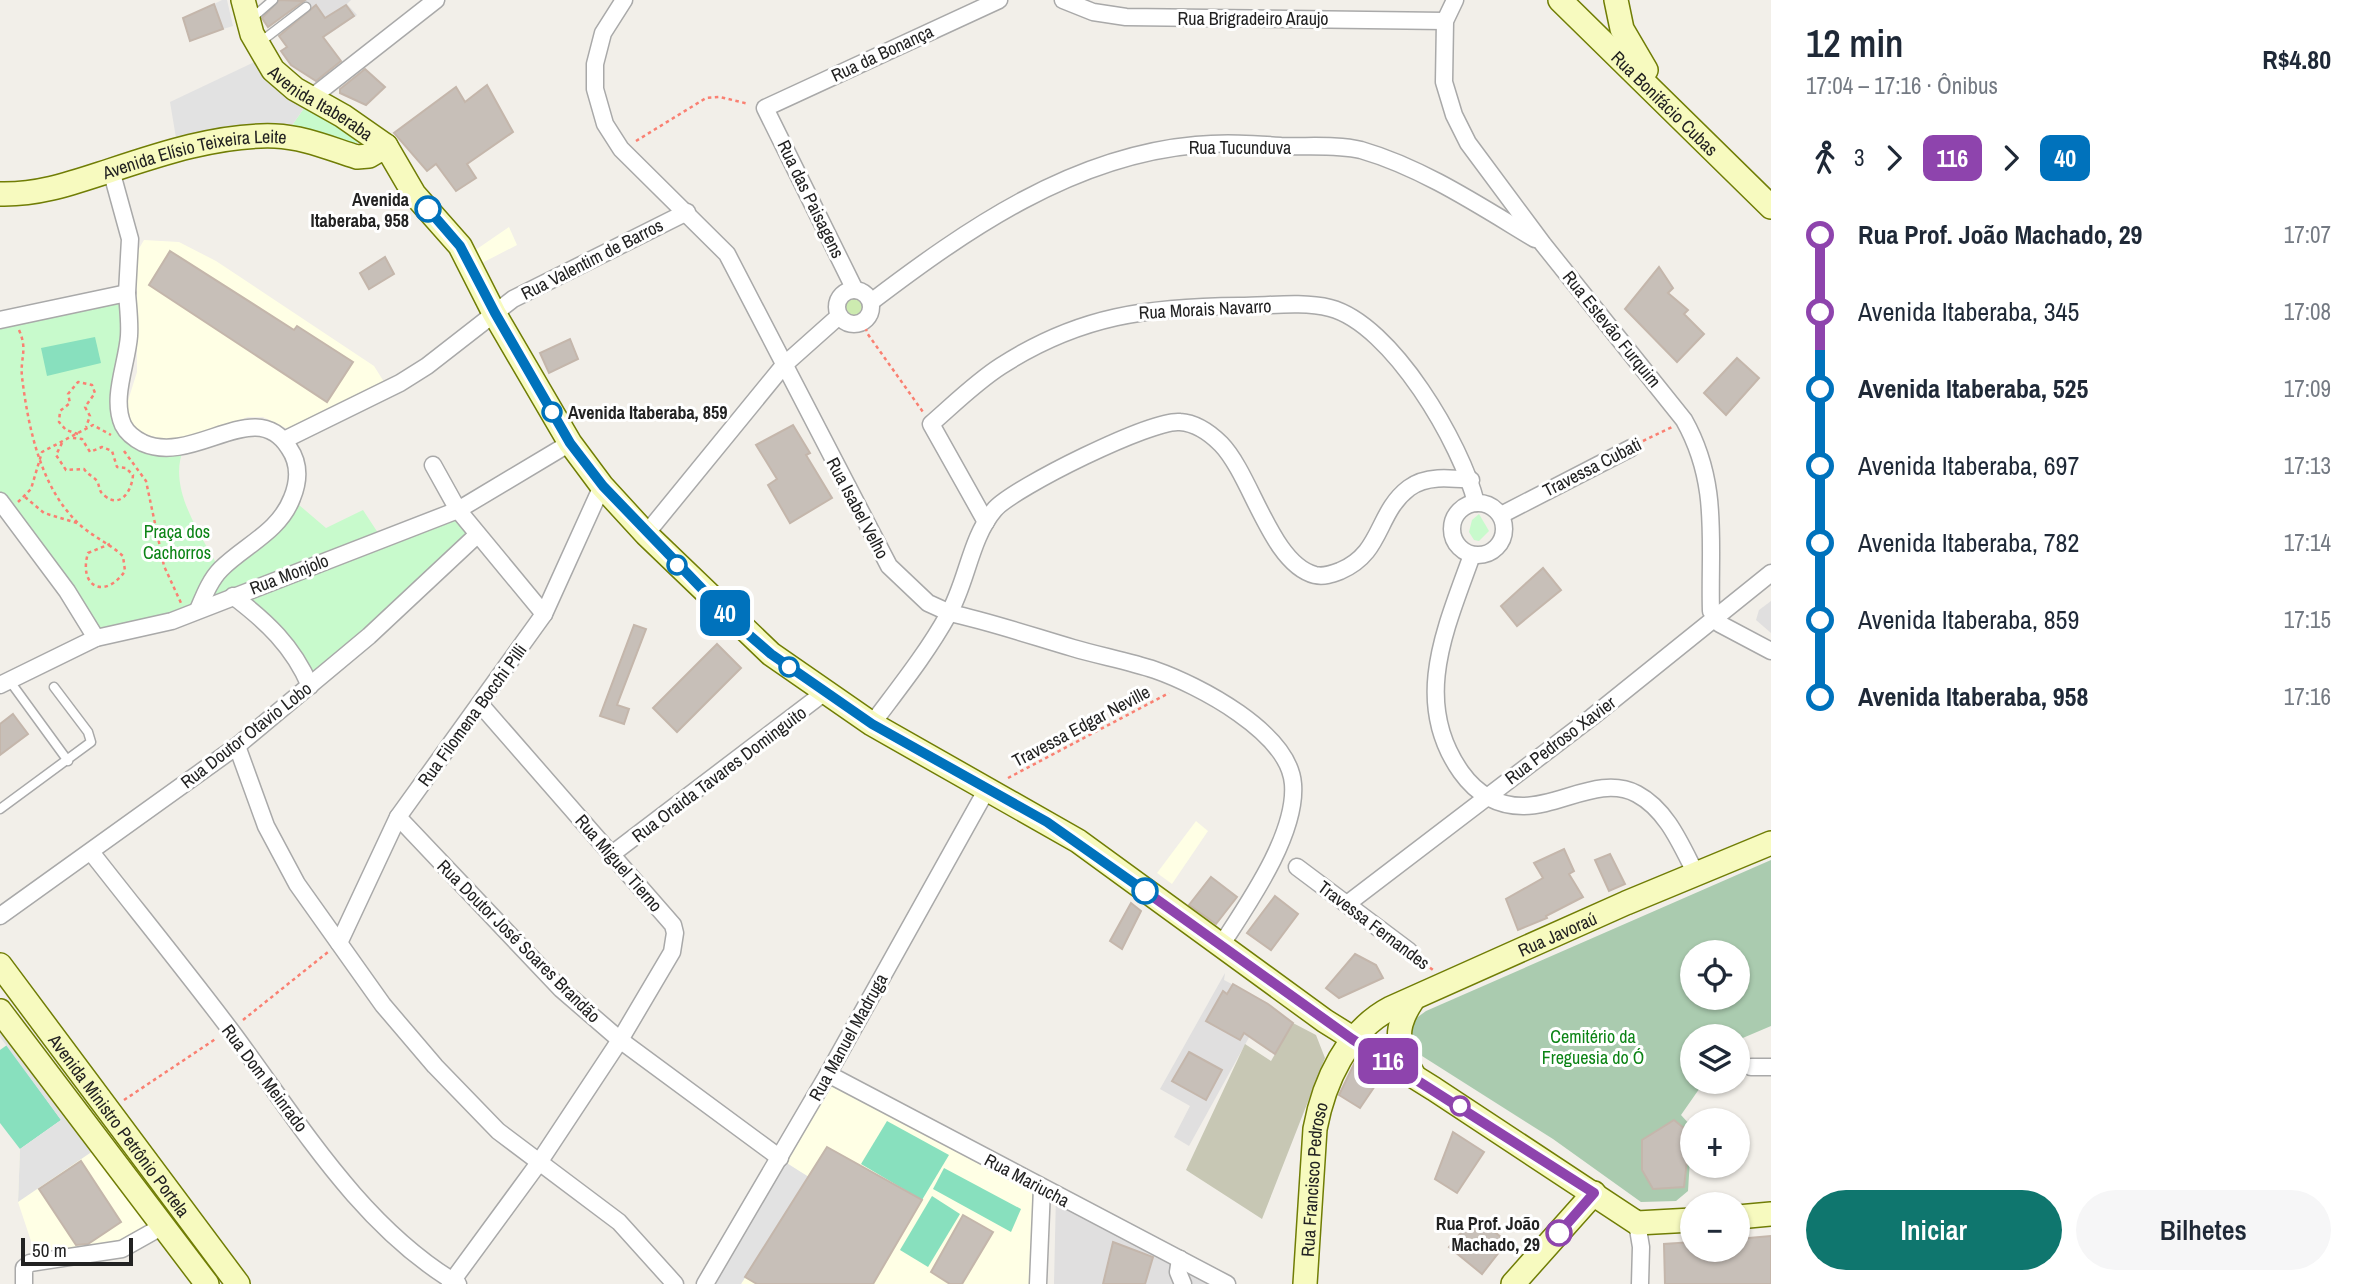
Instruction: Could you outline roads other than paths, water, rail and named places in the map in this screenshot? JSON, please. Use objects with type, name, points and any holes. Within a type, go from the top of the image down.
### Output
[{"type":"main road","name":"Rua Bonifácio Cubas","points":[[1560,0],[1771,207]]},
{"type":"main road","points":[[1616,0],[1622,29],[1669,104]]},
{"type":"main road","name":"Avenida Itaberaba","points":[[246,11],[263,58],[283,80],[386,146],[414,194],[460,246],[495,313],[570,443],[603,486],[646,534],[771,654],[872,724],[1078,841],[1220,947],[1352,1039],[1414,1076],[1637,1223]]},
{"type":"main road","name":"Avenida Elísio Teixeira Leite","points":[[0,194],[23,194],[61,187],[178,150],[248,137],[284,137],[371,162],[414,194]]},
{"type":"main road","points":[[357,157],[369,156],[386,146]]},
{"type":"main road","name":"Rua Javoraú","points":[[1352,1039],[1376,1016],[1771,842]]},
{"type":"main road","name":"Avenida Ministro Petrônio Portela","points":[[0,965],[238,1284]]},
{"type":"main road","points":[[1412,1000],[1403,1013],[1398,1038],[1403,1059],[1414,1076]]},
{"type":"main road","name":"Avenida Ministro Petrônio Portela","points":[[0,1011],[207,1284]]},
{"type":"main road","name":"Rua Francisco Pedroso","points":[[1305,1284],[1315,1129],[1320,1104],[1352,1039]]},
{"type":"main road","points":[[1513,1284],[1594,1193]]},
{"type":"main road","points":[[1750,1216],[1771,1214]]},
{"type":"main road","points":[[1637,1223],[1680,1221]]},
{"type":"street","points":[[312,97],[436,0]]},
{"type":"street","name":"Rua Isabel Velho","points":[[624,0],[603,33],[595,64],[595,89],[605,124],[621,149],[727,254],[888,566],[928,603],[950,613],[1154,670],[1188,683],[1248,720],[1271,741],[1287,761],[1293,780],[1293,797],[1277,846],[1247,905],[1220,947]]},
{"type":"street","name":"Rua da Bonança","points":[[765,108],[999,0]]},
{"type":"street","name":"Rua Brigradeiro Araujo","points":[[1063,0],[1093,12],[1126,17],[1445,21]]},
{"type":"street","name":"Rua Estevão Furquim","points":[[1455,0],[1445,21],[1444,82],[1454,115],[1492,178],[1684,420],[1704,464],[1710,499],[1711,611],[1716,619]]},
{"type":"street","name":"Rua das Paisagens","points":[[765,108],[855,290]]},
{"type":"street","name":"Rua Tucunduva","points":[[871,302],[978,225],[1030,196],[1091,169],[1164,150],[1196,145],[1358,149],[1411,169],[1543,244]]},
{"type":"street","points":[[111,170],[130,239],[127,293],[130,335],[120,412],[124,427],[136,440],[167,450],[184,448],[246,426],[261,427],[284,440],[297,464],[298,478],[292,499],[273,527],[220,570],[190,613]]},
{"type":"street","name":"Rua Valentim de Barros","points":[[284,440],[400,383],[513,299],[687,212]]},
{"type":"street","points":[[646,534],[785,365],[839,316],[839,300],[847,292],[855,290],[864,293],[871,302],[871,313],[864,321],[848,324],[839,316]]},
{"type":"street","points":[[7,318],[127,293]]},
{"type":"street","name":"Rua Morais Navarro","points":[[986,522],[931,424],[1002,365],[1055,337],[1126,313],[1170,307],[1305,305],[1331,308],[1350,317],[1403,363],[1446,430],[1471,480],[1476,503]]},
{"type":"street","points":[[872,724],[950,613],[986,522],[997,508],[1040,481],[1139,431],[1170,422],[1193,425],[1222,445],[1247,482],[1282,550],[1298,567],[1315,575],[1329,575],[1354,565],[1366,555],[1391,508],[1411,486],[1447,478],[1471,480]]},
{"type":"street","name":"Rua Monjolo","points":[[5,682],[96,638],[190,613],[458,510],[570,443]]},
{"type":"street","name":"Travessa Cubati","points":[[1501,515],[1631,448]]},
{"type":"street","points":[[433,465],[458,510],[544,614]]},
{"type":"street","name":"Rua Filomena Bocchi Pilli","points":[[339,943],[398,817],[544,614],[603,486]]},
{"type":"street","points":[[0,501],[67,591],[96,638]]},
{"type":"street","points":[[1476,503],[1490,505],[1501,515],[1503,539],[1495,550],[1484,555],[1472,555],[1459,548],[1452,535],[1453,520],[1462,508],[1476,503]]},
{"type":"street","name":"Rua Doutor Otavio Lobo","points":[[0,916],[237,746],[369,636],[477,535]]},
{"type":"street","points":[[1472,555],[1440,649],[1435,689],[1437,725],[1453,761],[1469,783],[1485,797],[1506,804],[1525,806],[1602,788],[1620,788],[1636,793],[1663,816],[1696,874]]},
{"type":"street","name":"Rua Pedroso Xavier","points":[[1347,904],[1716,619],[1771,573]]},
{"type":"street","points":[[233,596],[270,624],[300,662],[310,686]]},
{"type":"street","points":[[1716,619],[1771,651]]},
{"type":"street","name":"Rua Oraida Tavares Dominguito","points":[[612,854],[825,692]]},
{"type":"street","name":"Rua Miguel Tierno","points":[[454,1283],[538,1164],[620,1040],[672,951],[675,933],[673,925],[480,704]]},
{"type":"street","points":[[237,746],[266,827],[297,884],[383,1005],[435,1066],[498,1131],[538,1164],[619,1222],[675,1284]]},
{"type":"street","name":"Rua Manuel Madruga","points":[[705,1284],[828,1074],[987,789]]},
{"type":"street","name":"Rua Doutor José Soares Brandão","points":[[398,817],[561,989],[620,1040],[780,1158]]},
{"type":"street","name":"Rua Dom Meinrado","points":[[90,852],[230,1030],[322,1154],[378,1222],[419,1259],[454,1283]]},
{"type":"street","name":"Travessa Fernandes","points":[[1297,867],[1409,951]]},
{"type":"street","points":[[1751,1067],[1771,1067]]},
{"type":"street","name":"Rua Mariucha","points":[[828,1074],[1227,1284]]},
{"type":"street","points":[[1038,1284],[1042,1188]]},
{"type":"street","points":[[1637,1223],[1641,1247],[1640,1284]]},
{"type":"street","points":[[24,1280],[30,1263],[122,1249],[163,1226]]},
{"type":"street","points":[[1180,1259],[1178,1272],[1183,1284]]},
{"type":"lane","points":[[246,11],[273,0]]},
{"type":"lane","points":[[257,45],[306,7]]},
{"type":"lane","points":[[5,682],[68,761]]},
{"type":"lane","points":[[0,809],[89,746],[91,737],[54,687]]},
{"type":"place","name":"Avenida Itaberaba, 958","points":[[428,209]]},
{"type":"place","name":"Avenida Itaberaba, 859","points":[[552,412]]},
{"type":"place","name":"Rua Prof. João Machado, 29","points":[[1559,1233]]},
{"type":"park label","name":"Praça dos Cachorros","points":[[177,541]]},
{"type":"park label","name":"Cemitério da Freguesia do Ó","points":[[1593,1046]]}]
